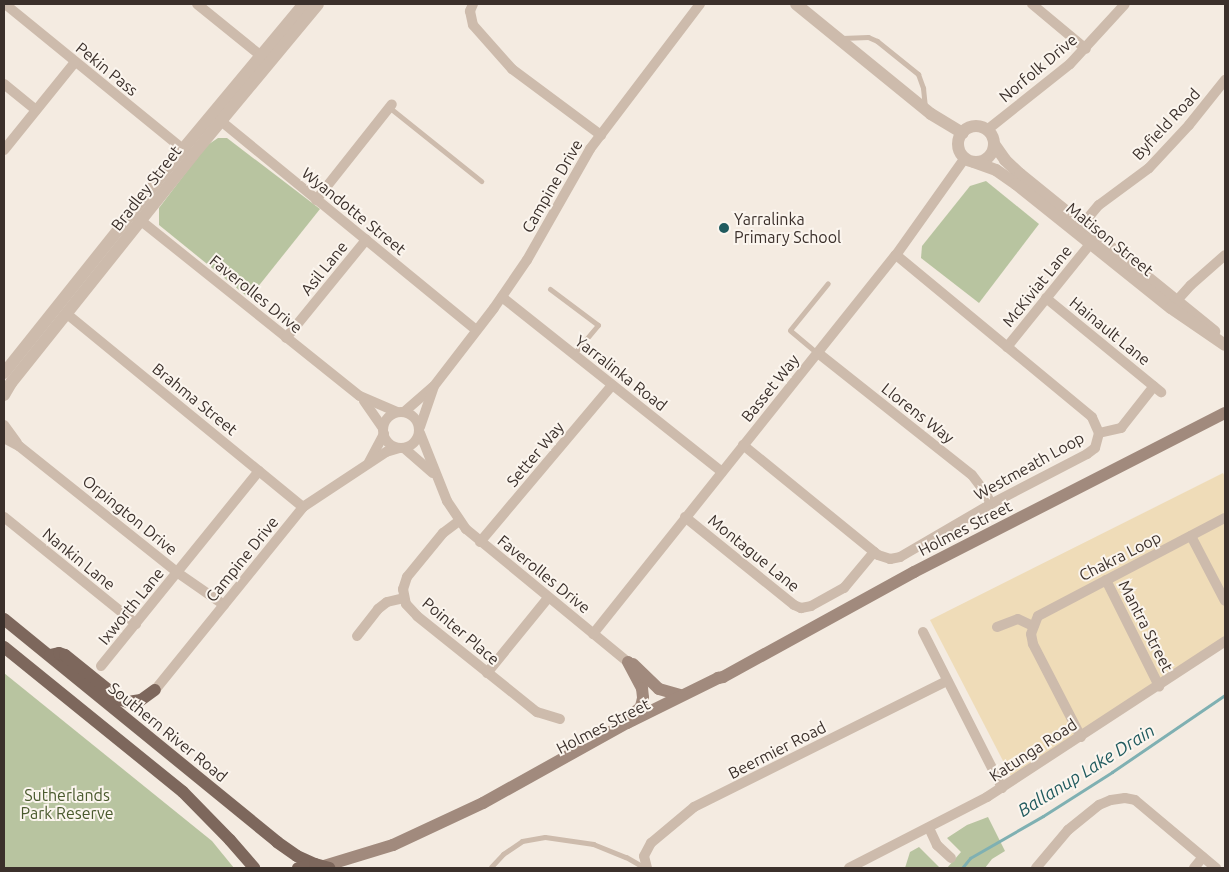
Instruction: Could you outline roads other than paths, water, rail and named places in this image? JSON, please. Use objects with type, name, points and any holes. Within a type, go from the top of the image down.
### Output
[{"type":"main road","name":"Holmes Street","points":[[520,784],[531,781],[674,708],[914,572],[1225,413]]},
{"type":"main road","name":"Southern River Road","points":[[4,619],[277,842],[297,856],[323,866]]},
{"type":"main road","points":[[4,647],[183,792],[217,826],[254,868]]},
{"type":"main road","points":[[50,655],[59,653],[64,655],[121,700],[136,702],[155,690]]},
{"type":"main road","points":[[628,662],[640,670],[659,689],[680,696]]},
{"type":"main road","points":[[555,762],[572,745],[620,722],[641,707],[642,688],[628,662]]},
{"type":"main road","name":"Holmes Street","points":[[323,866],[364,856],[422,832],[520,784],[555,762],[680,696],[718,678],[724,678]]},
{"type":"main road","name":"Holmes Street","points":[[354,868],[364,856]]},
{"type":"main road","points":[[298,868],[323,866]]},
{"type":"street","name":"Pekin Pass","points":[[5,4],[188,152]]},
{"type":"street","points":[[197,4],[265,59]]},
{"type":"street","name":"Bradley Street","points":[[4,395],[11,383],[67,314],[137,217],[265,59],[304,4]]},
{"type":"street","name":"Bradley Street","points":[[265,59],[318,4]]},
{"type":"street","points":[[473,4],[470,11],[473,25],[512,69],[601,135]]},
{"type":"street","name":"Campine Drive","points":[[400,412],[434,386],[502,297],[527,260],[590,148],[700,4]]},
{"type":"street","points":[[796,4],[925,109],[963,134]]},
{"type":"street","points":[[1032,4],[1086,49]]},
{"type":"street","name":"Norfolk Drive","points":[[987,130],[1086,49],[1125,4]]},
{"type":"street","points":[[4,150],[75,62]]},
{"type":"street","name":"Byfield Road","points":[[1082,225],[1099,205],[1149,168],[1189,125],[1225,80]]},
{"type":"street","points":[[4,84],[36,110]]},
{"type":"street","points":[[316,200],[391,106]]},
{"type":"street","name":"Wyandotte Street","points":[[218,118],[476,330]]},
{"type":"street","points":[[975,127],[987,130],[994,144],[993,150],[986,160],[970,160],[959,149],[959,143],[963,134],[975,127]]},
{"type":"street","name":"Matison Street","points":[[994,144],[1004,160],[1020,174],[1225,345]]},
{"type":"street","name":"Matison Street","points":[[970,160],[996,170],[1090,244],[1174,304],[1225,337]]},
{"type":"street","name":"Basset Way","points":[[593,634],[970,160]]},
{"type":"street","name":"Bradley Street","points":[[4,373],[137,217]]},
{"type":"street","name":"Faverolles Drive","points":[[137,217],[360,396],[400,412]]},
{"type":"street","name":"Asil Lane","points":[[286,338],[366,240]]},
{"type":"street","name":"McKiviat Lane","points":[[1007,347],[1090,244]]},
{"type":"street","name":"Westmeath Loop","points":[[743,446],[874,552],[885,558],[900,557],[991,504],[1095,448],[1099,433],[1092,417],[896,255]]},
{"type":"street","points":[[1174,304],[1225,255]]},
{"type":"street","name":"Yarralinka Road","points":[[502,297],[722,472]]},
{"type":"street","name":"Hainault Lane","points":[[1046,298],[1158,389],[1121,428],[1099,433]]},
{"type":"street","name":"Brahma Street","points":[[67,314],[304,508]]},
{"type":"street","name":"Llorens Way","points":[[818,353],[972,475],[986,492],[991,504]]},
{"type":"street","name":"Setter Way","points":[[480,542],[612,385]]},
{"type":"street","name":"Campine Drive","points":[[420,430],[434,386]]},
{"type":"street","name":"Faverolles Drive","points":[[360,396],[383,431]]},
{"type":"street","points":[[400,412],[415,417],[420,430],[414,443],[401,448],[388,443],[383,431],[387,419],[400,412]]},
{"type":"street","name":"Orpington Drive","points":[[4,425],[19,446]]},
{"type":"street","name":"Faverolles Drive","points":[[420,430],[435,475],[459,521],[480,542],[628,662]]},
{"type":"street","name":"Campine Drive","points":[[367,465],[383,431]]},
{"type":"street","name":"Orpington Drive","points":[[4,438],[19,446],[178,573],[224,605]]},
{"type":"street","name":"Campine Drive","points":[[155,690],[304,508],[386,452],[401,448]]},
{"type":"street","name":"Faverolles Drive","points":[[401,448],[435,475]]},
{"type":"street","name":"Ixworth Lane","points":[[101,666],[259,471]]},
{"type":"street","name":"Nankin Lane","points":[[4,517],[136,624]]},
{"type":"street","name":"Montague Lane","points":[[685,517],[794,605],[801,608],[811,606],[844,588],[874,552]]},
{"type":"street","name":"Chakra Loop","points":[[1033,626],[1038,616],[1045,611],[1225,518]]},
{"type":"street","name":"Pointer Place","points":[[459,521],[443,533],[407,576],[403,589],[408,607],[536,712],[560,719]]},
{"type":"street","points":[[1191,536],[1225,602]]},
{"type":"street","name":"Mantra Street","points":[[1106,580],[1159,686]]},
{"type":"street","points":[[357,636],[378,609],[387,602],[404,598]]},
{"type":"street","points":[[487,672],[548,598]]},
{"type":"street","points":[[997,627],[1018,619],[1033,626],[1031,634],[1033,644],[1081,737]]},
{"type":"street","points":[[923,632],[1002,788]]},
{"type":"street","name":"Katunga Road","points":[[849,868],[929,828],[1002,788],[1225,641]]},
{"type":"street","name":"Beermier Road","points":[[646,868],[644,856],[651,843],[694,808],[947,681]]},
{"type":"street","points":[[1036,868],[1068,830],[1099,805],[1111,800],[1125,798],[1134,800],[1216,868]]},
{"type":"street","points":[[929,828],[938,845],[951,858]]},
{"type":"street","points":[[1194,868],[1203,857]]},
{"type":"lane","points":[[837,37],[850,39],[868,37],[877,41],[918,74],[923,88],[925,109]]},
{"type":"lane","points":[[391,106],[481,182]]},
{"type":"lane","points":[[818,353],[790,330],[828,282]]},
{"type":"lane","points":[[550,289],[598,325],[574,354]]},
{"type":"lane","points":[[491,867],[503,854],[522,841],[545,837],[593,844],[626,857],[646,868]]},
{"type":"waterway","name":"Ballanup Lake Drain","points":[[962,868],[970,858],[1043,816],[1112,772],[1225,695]]},
{"type":"place","name":"Yarralinka Primary School","points":[[724,228]]},
{"type":"park label","name":"Sutherlands Park Reserve","points":[[67,804]]}]
